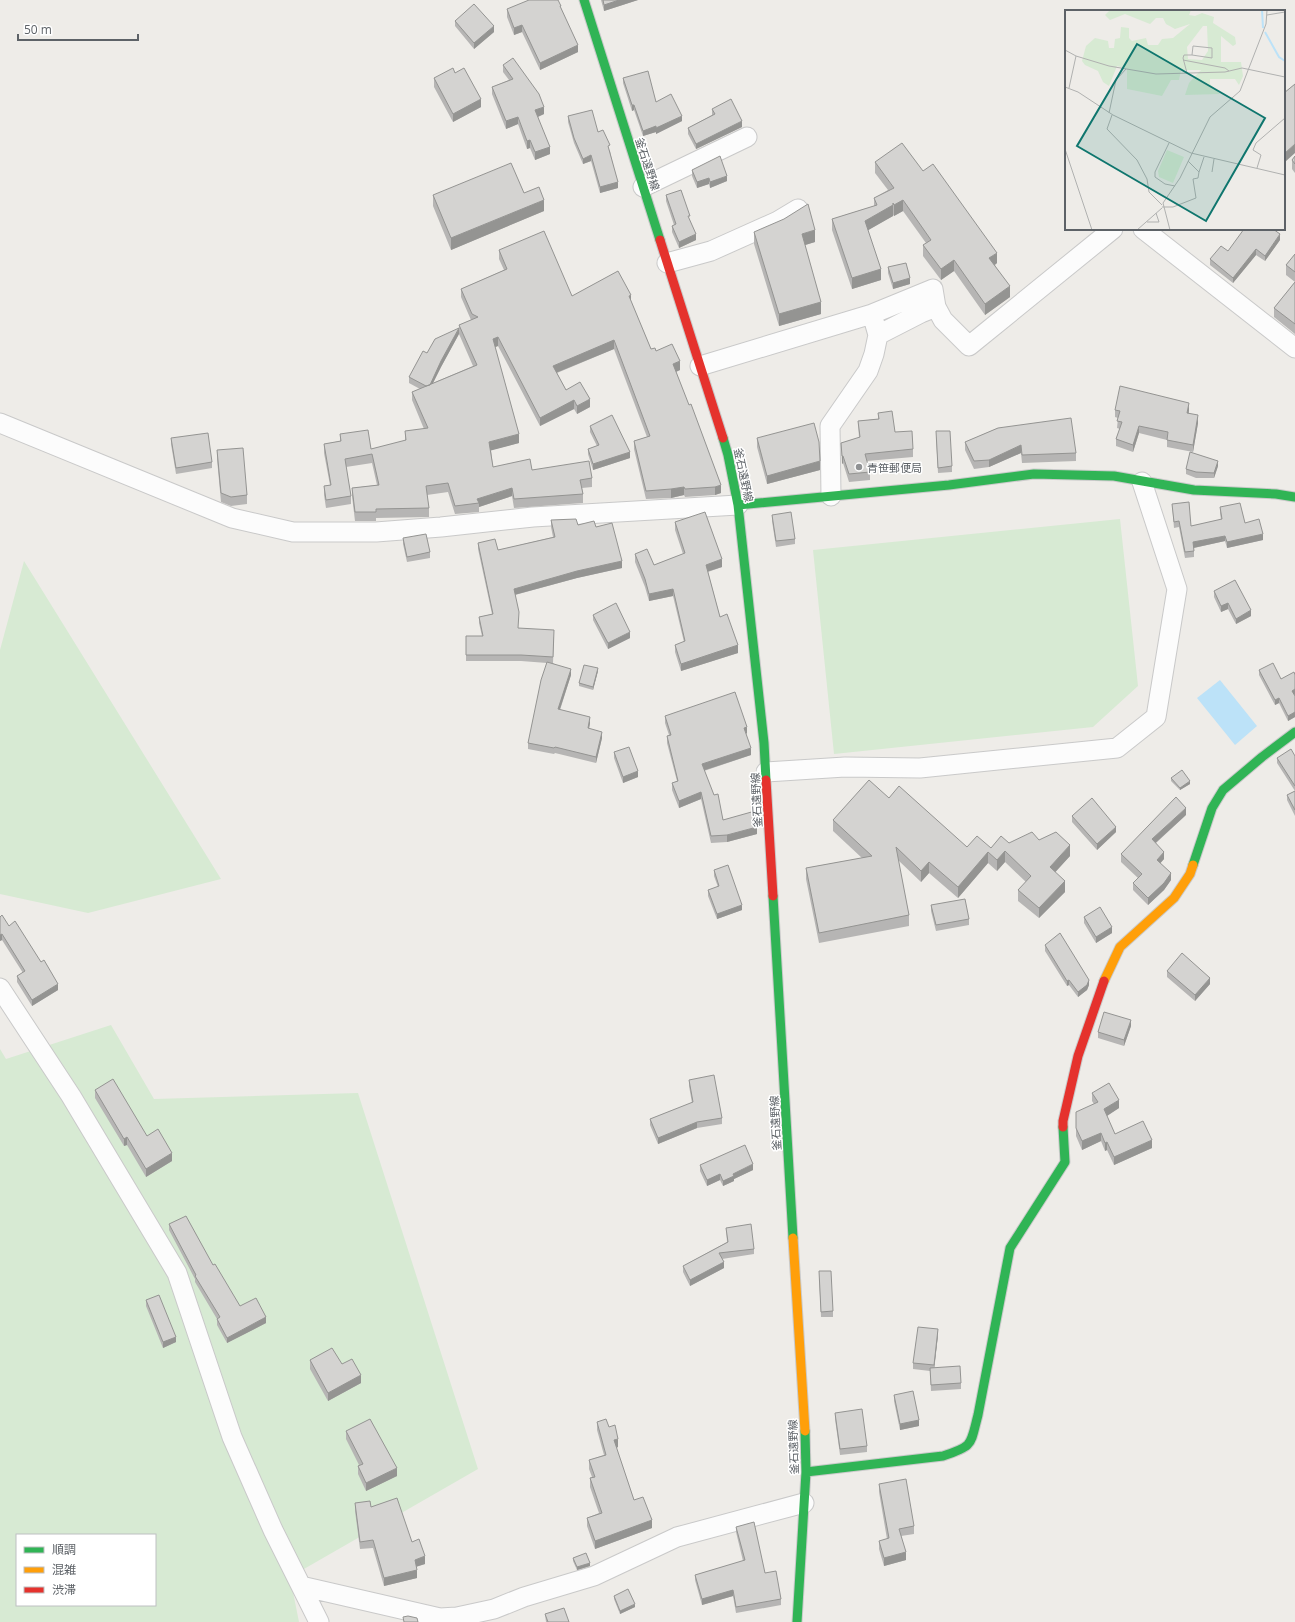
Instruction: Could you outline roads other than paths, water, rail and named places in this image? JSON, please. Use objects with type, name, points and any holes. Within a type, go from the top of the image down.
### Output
[{"type":"main road","name":"釜石遠野線","points":[[584,0],[728,455],[738,505],[766,772],[806,1472],[797,1622]]},
{"type":"main road","points":[[738,505],[1034,474],[1114,476],[1194,490],[1276,494],[1295,497]]},
{"type":"main road","points":[[806,1472],[943,1456],[964,1449],[971,1441],[978,1415],[1010,1248],[1065,1162],[1063,1121],[1078,1056],[1103,983],[1120,947],[1174,898],[1190,874],[1212,808],[1223,790],[1262,757],[1295,732]]},
{"type":"street","points":[[643,187],[747,137]]},
{"type":"street","points":[[667,263],[711,251],[778,221],[798,209]]},
{"type":"street","points":[[700,366],[872,314],[933,289],[936,307],[943,320],[969,346],[1112,230]]},
{"type":"street","points":[[1144,230],[1295,348]]},
{"type":"street","points":[[878,334],[936,307]]},
{"type":"street","points":[[831,496],[830,426],[868,371],[874,354],[878,334],[872,314]]},
{"type":"street","points":[[0,423],[232,518],[293,532],[376,532],[441,527],[533,517],[738,505]]},
{"type":"street","points":[[766,772],[845,767],[920,768],[1117,748],[1156,717],[1177,589],[1142,482]]},
{"type":"street","points":[[0,988],[71,1096],[177,1272],[232,1437],[272,1530],[319,1622]]},
{"type":"street","points":[[301,1586],[440,1618],[456,1617],[494,1609],[524,1597],[594,1576],[677,1537],[804,1502]]},
{"type":"water","points":[[1220,680],[1257,726],[1235,745],[1197,698]]},
{"type":"place","name":"青笹郵便局","points":[[859,467]]}]
